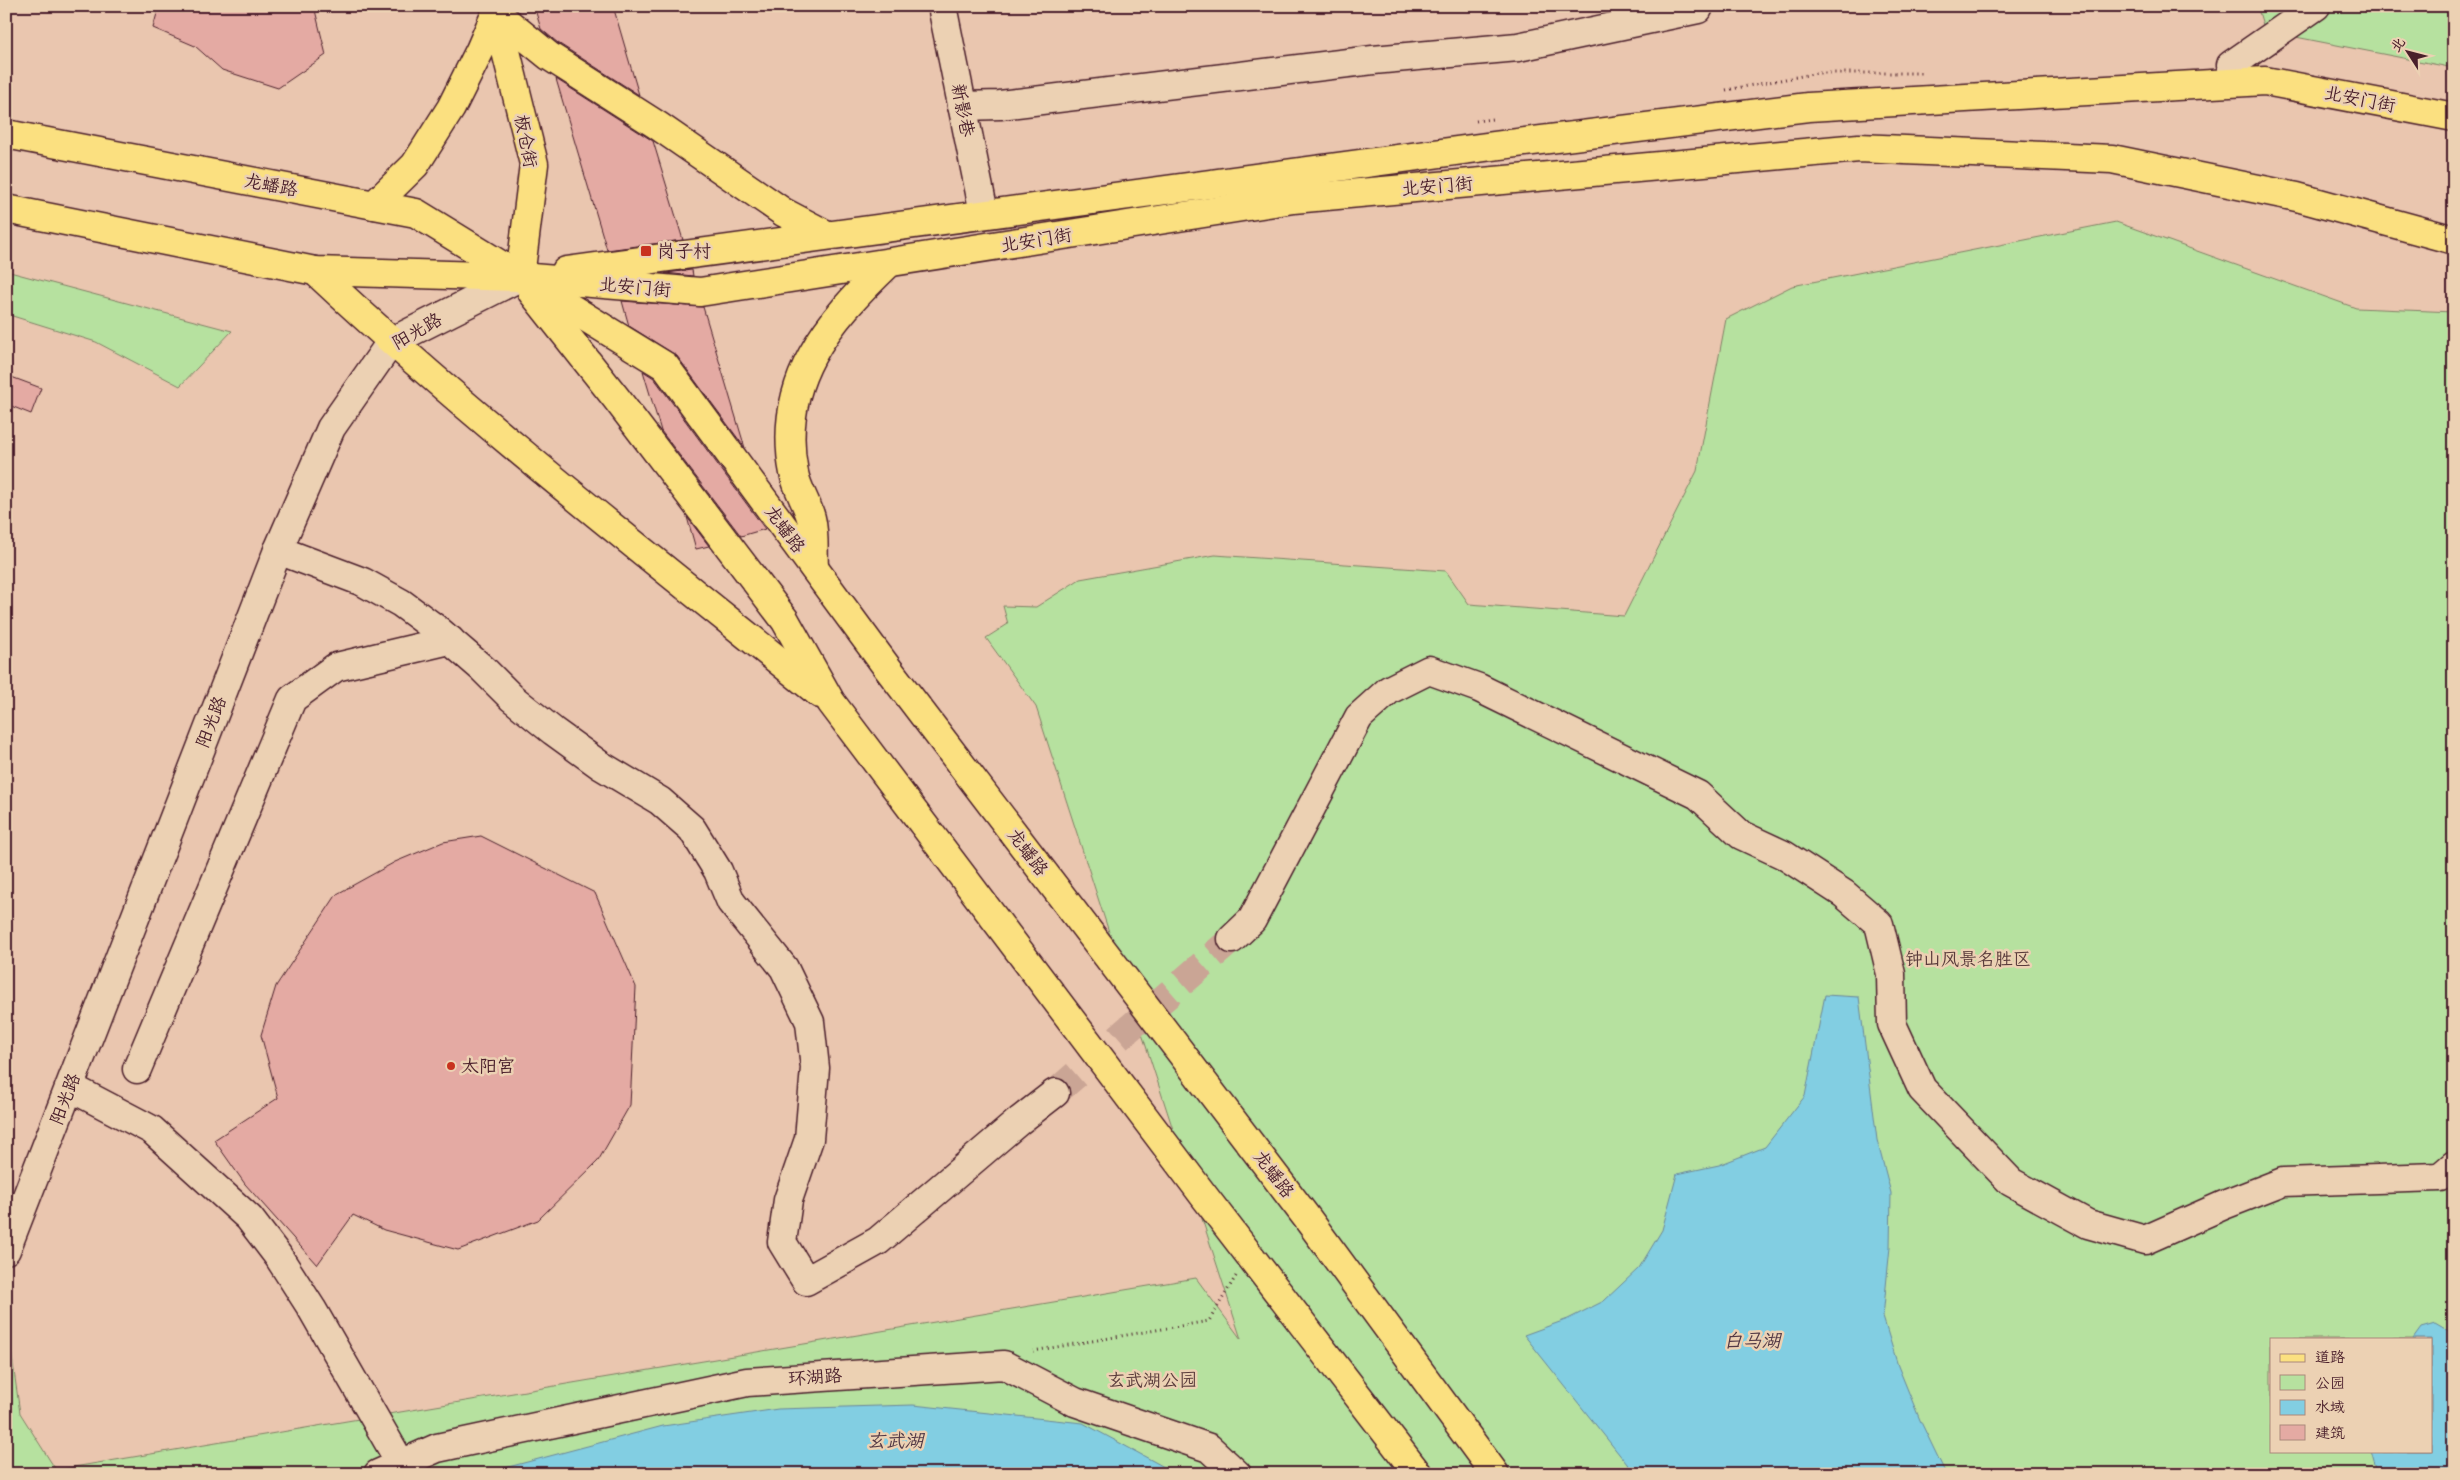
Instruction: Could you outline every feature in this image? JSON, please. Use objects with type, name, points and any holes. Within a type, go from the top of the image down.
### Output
[{"type":"main road","points":[[374,205],[415,165],[450,108],[480,50],[495,10],[549,56],[657,125],[783,212],[825,234]]},
{"type":"main road","name":"板仓街","points":[[495,10],[534,164],[520,277]]},
{"type":"main road","name":"北安门街","points":[[520,277],[984,213],[1493,146],[1808,107],[2266,81],[2454,117]]},
{"type":"main road","name":"龙蟠路","points":[[6,134],[416,212],[665,366],[814,568],[1307,1218],[1494,1474]]},
{"type":"main road","name":"北安门街","points":[[520,277],[700,292],[1293,199],[1859,148],[2112,159],[2297,198],[2454,240]]},
{"type":"main road","name":"龙蟠路","points":[[6,209],[315,271],[520,277],[616,398],[785,620],[831,702],[1418,1474]]},
{"type":"main road","points":[[814,568],[812,519],[794,475],[789,443],[792,411],[802,373],[823,336],[850,300],[889,263]]},
{"type":"main road","points":[[315,271],[391,342],[531,461],[831,702]]},
{"type":"street","name":"新影巷","points":[[942,6],[984,213]]},
{"type":"street","points":[[2240,59],[2316,6]]},
{"type":"street","points":[[962,106],[1000,105],[1373,60],[1518,48],[1698,9]]},
{"type":"street","name":"阳光路","points":[[6,1250],[278,550],[331,428],[391,342],[520,277]]},
{"type":"street","points":[[278,550],[364,582],[401,603],[450,640],[512,698],[553,731],[600,765],[660,801],[692,829],[718,871],[731,902],[784,968],[810,1022],[814,1048],[814,1085],[809,1140],[788,1200],[782,1242],[806,1281],[878,1241],[1019,1120],[1055,1094]]},
{"type":"street","points":[[137,1069],[292,699],[336,666],[450,640]]},
{"type":"street","points":[[1232,939],[1252,920],[1359,717],[1389,690],[1429,670],[1479,688],[1698,794],[1740,834],[1784,855],[1844,894],[1879,924],[1891,974],[1892,1024],[1922,1088],[2010,1182],[2088,1224],[2145,1240],[2283,1182],[2440,1178],[2454,1165]]},
{"type":"street","points":[[70,1087],[152,1130],[249,1218],[278,1256],[312,1308],[390,1469]]},
{"type":"street","points":[[1004,1365],[1075,1402],[1209,1448],[1237,1474]]},
{"type":"street","name":"环湖路","points":[[390,1469],[437,1448],[747,1382],[1004,1365]]},
{"type":"path","points":[[1004,1365],[1028,1352],[1209,1321],[1249,1254]]},
{"type":"green space","points":[[2257,6],[2454,6],[2454,68],[2265,31]]},
{"type":"green space","name":"钟山风景名胜区","points":[[2116,222],[2356,308],[2454,312],[2454,1474],[6,1474],[6,1315],[20,1413],[56,1470],[1196,1278],[1241,1339],[1036,707],[986,638],[1008,624],[1003,606],[1036,607],[1080,579],[1215,555],[1446,571],[1469,604],[1624,616],[1697,471],[1726,319],[1792,286]]},
{"type":"green space","points":[[6,271],[232,331],[180,386],[96,342],[6,314]]},
{"type":"water","name":"白马湖","points":[[1825,995],[1859,997],[1877,1140],[1891,1193],[1890,1247],[1883,1317],[1898,1366],[1920,1420],[1946,1474],[1635,1474],[1524,1335],[1568,1319],[1604,1301],[1639,1268],[1662,1230],[1677,1174],[1719,1165],[1765,1147],[1805,1096]]},
{"type":"water","points":[[2435,1324],[2454,1335],[2454,1474],[2380,1474],[2376,1469],[2371,1452],[2432,1452],[2432,1338],[2414,1338],[2421,1328]]},
{"type":"water","name":"玄武湖","points":[[913,1405],[1083,1423],[1177,1474],[482,1474],[663,1426],[778,1409]]},
{"type":"building","points":[[159,6],[314,6],[326,55],[278,88],[222,70],[195,46],[153,28]]},
{"type":"building","points":[[534,6],[613,6],[639,95],[558,43],[541,29]]},
{"type":"building","points":[[556,79],[653,141],[683,240],[607,250]]},
{"type":"building","points":[[692,270],[693,276],[665,273]]},
{"type":"building","points":[[622,301],[703,307],[745,448],[677,356],[629,326]]},
{"type":"building","points":[[643,371],[654,378],[765,529],[741,536],[661,431]]},
{"type":"building","points":[[6,375],[41,388],[31,414],[6,404]]},
{"type":"building","points":[[687,517],[709,546],[696,549]]},
{"type":"building","name":"太阳宫","points":[[481,836],[595,893],[636,987],[630,1105],[598,1161],[538,1220],[458,1250],[384,1230],[353,1215],[317,1265],[245,1184],[214,1140],[278,1098],[261,1035],[276,986],[337,894],[395,862],[443,842]]},
{"type":"tunnel","points":[[1055,1093],[1232,939]]},
{"type":"place","name":"岗子村","points":[[646,251]]},
{"type":"place","name":"太阳宫","points":[[451,1066]]},
{"type":"park label","name":"玄武湖公园","points":[[1152,1380]]}]
